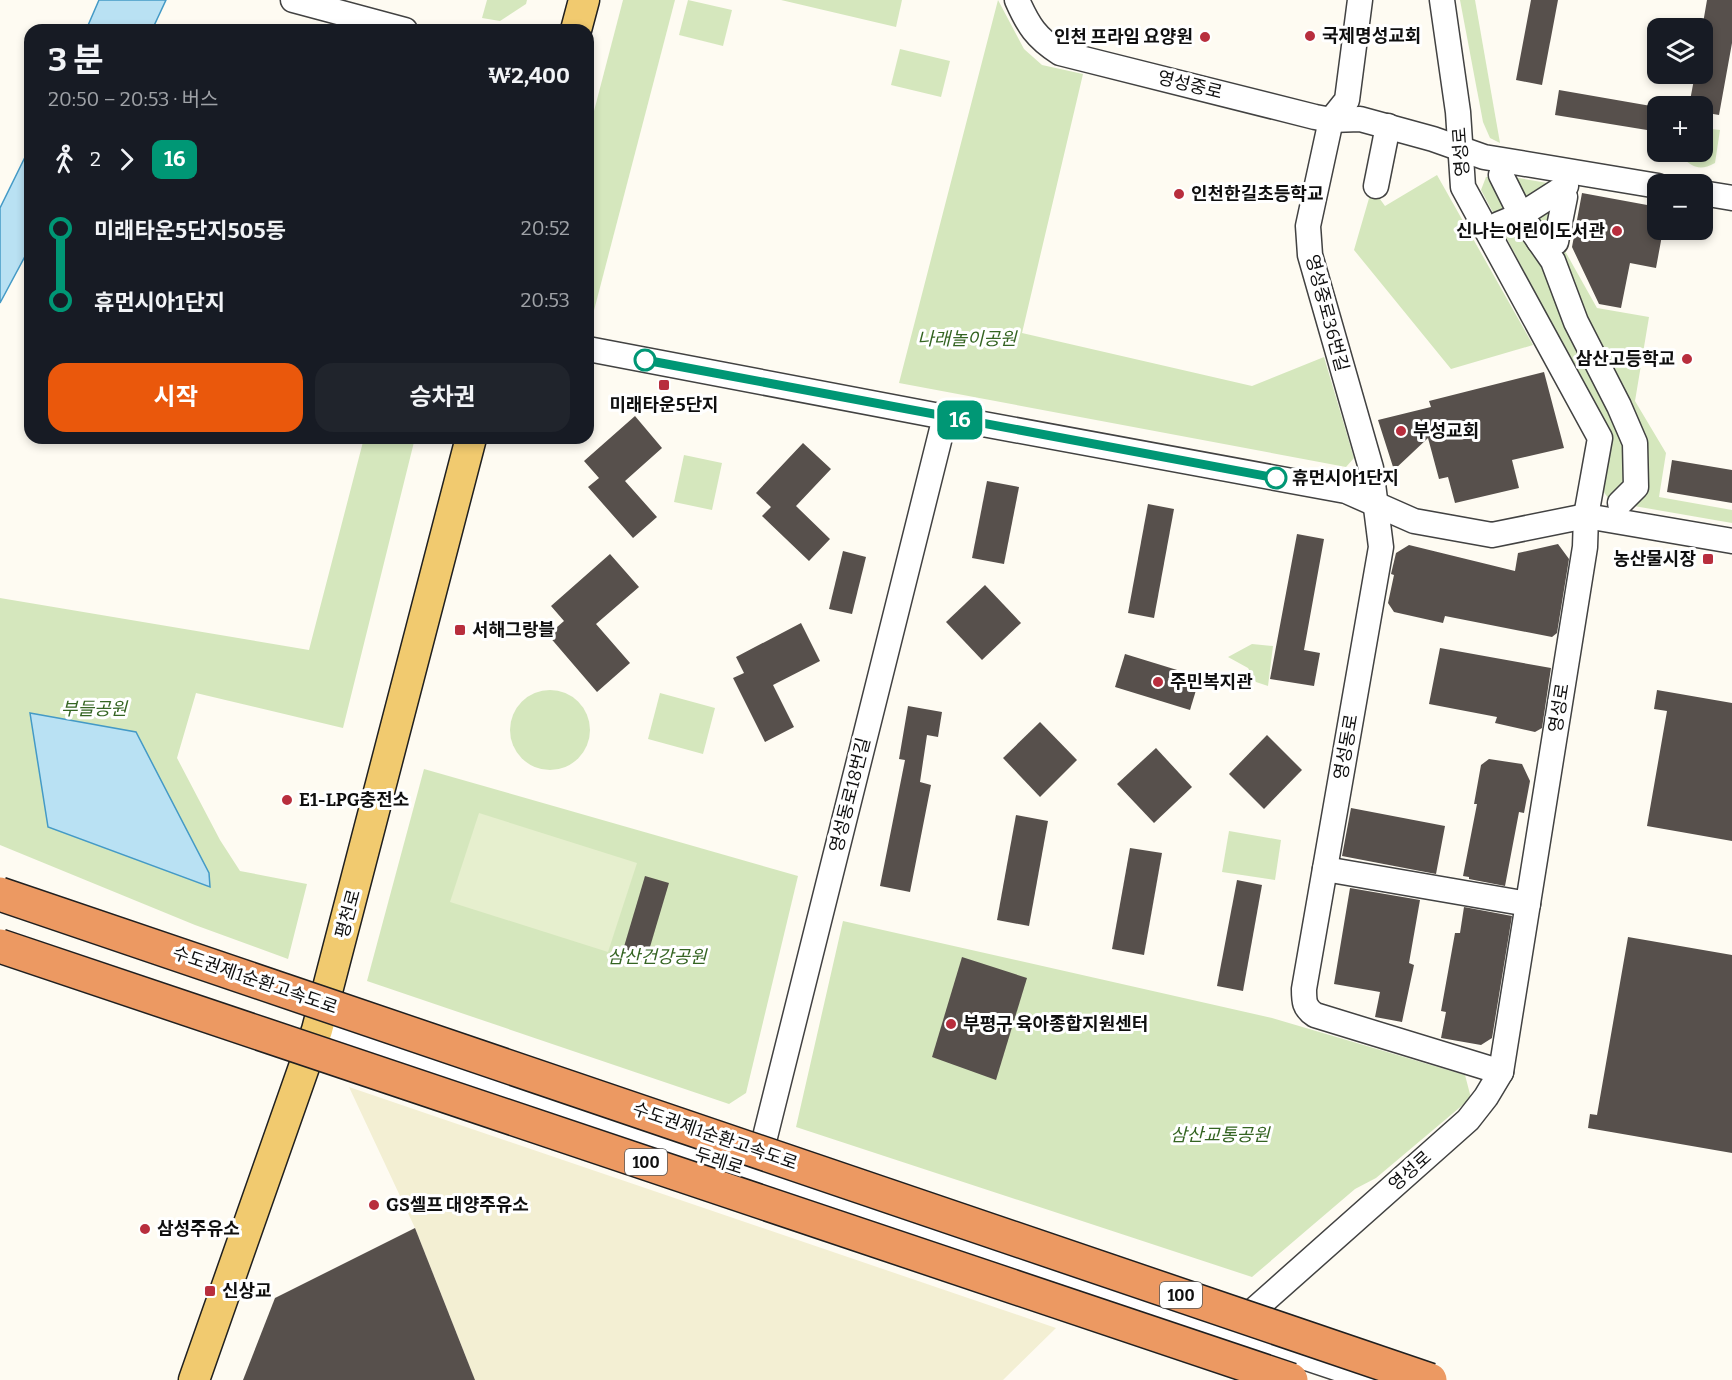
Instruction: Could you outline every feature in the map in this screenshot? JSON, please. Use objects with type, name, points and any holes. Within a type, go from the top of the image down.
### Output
[{"type":"highway","name":"수도권제1순환고속도로","points":[[0,894],[1430,1380]]},
{"type":"highway","name":"100","points":[[0,946],[1291,1380]]},
{"type":"main road","points":[[578,24],[584,0]]},
{"type":"main road","name":"평천로","points":[[194,1380],[317,1030],[469,444]]},
{"type":"street","points":[[293,0],[383,24]]},
{"type":"street","name":"영성중로","points":[[1017,0],[1033,32],[1043,42],[1060,52],[1331,120],[1360,119],[1484,157],[1647,184]]},
{"type":"street","points":[[1331,120],[1347,100],[1360,0]]},
{"type":"street","name":"영성로","points":[[1228,1333],[1468,1120],[1486,1097],[1501,1072],[1586,547],[1586,516],[1600,438],[1463,187],[1461,149],[1442,0]]},
{"type":"street","name":"영성중로36번길","points":[[1331,120],[1308,226],[1310,255],[1371,468],[1376,504]]},
{"type":"street","points":[[1376,186],[1388,126]]},
{"type":"street","points":[[1501,175],[1510,220],[1539,241],[1553,261],[1605,402],[1635,443],[1636,487],[1620,503]]},
{"type":"street","points":[[1510,220],[1560,190],[1565,197],[1556,242],[1539,241]]},
{"type":"street","points":[[1713,195],[1732,198]]},
{"type":"street","points":[[1540,302],[1563,289]]},
{"type":"street","points":[[594,350],[1346,491],[1414,521],[1492,536],[1586,516],[1732,541]]},
{"type":"street","name":"영성동로18번길","points":[[756,1173],[945,417]]},
{"type":"street","name":"영성동로","points":[[1376,504],[1381,547],[1304,989],[1304,1002],[1308,1010],[1315,1015],[1501,1072]]},
{"type":"street","points":[[1325,868],[1528,904]]},
{"type":"street","name":"두레로","points":[[317,1030],[756,1173],[1372,1380]]},
{"type":"shaded area","points":[[349,1087],[1056,1328],[1003,1380],[475,1380],[415,1228]]},
{"type":"green space","points":[[487,0],[527,0],[526,4],[500,21],[482,18]]},
{"type":"green space","points":[[623,0],[675,0],[594,310],[594,111]]},
{"type":"green space","points":[[688,0],[732,10],[723,46],[679,35]]},
{"type":"green space","points":[[781,0],[902,0],[896,27]]},
{"type":"green space","name":"나래놀이공원","points":[[998,0],[1024,49],[1042,65],[1083,74],[1022,333],[1252,386],[1324,357],[1354,458],[1346,467],[899,383]]},
{"type":"green space","points":[[1460,0],[1475,0],[1500,143],[1490,138],[1483,122]]},
{"type":"green space","points":[[900,49],[950,61],[941,97],[891,85]]},
{"type":"green space","points":[[1713,129],[1720,130],[1715,163],[1701,168],[1687,162],[1713,162]]},
{"type":"green space","points":[[1437,175],[1533,345],[1451,369],[1354,250],[1372,188],[1385,206]]},
{"type":"green space","points":[[1501,175],[1577,188],[1565,251],[1597,308],[1649,317],[1635,401],[1666,453],[1659,497],[1732,510],[1732,523],[1611,502],[1603,491],[1612,437],[1481,190],[1486,177]]},
{"type":"green space","name":"부들공원","points":[[362,444],[414,444],[343,728],[196,693],[177,758],[220,840],[240,871],[307,884],[288,959],[195,925],[0,845],[0,598],[309,650]]},
{"type":"green space","points":[[684,455],[722,463],[712,510],[674,502]]},
{"type":"green space","points":[[1252,644],[1273,646],[1268,686],[1256,682],[1248,668],[1228,657]]},
{"type":"green space","points":[[550,690],[565,693],[578,702],[587,715],[590,730],[587,745],[578,758],[565,767],[550,770],[535,767],[522,758],[513,745],[510,730],[513,715],[522,702],[535,693]]},
{"type":"green space","points":[[660,693],[715,708],[703,754],[648,739]]},
{"type":"green space","name":"삼산건강공원","points":[[424,769],[798,876],[746,1093],[729,1104],[367,981]]},
{"type":"green space","points":[[479,813],[637,863],[608,952],[450,902]]},
{"type":"green space","points":[[1229,831],[1281,840],[1275,880],[1222,872]]},
{"type":"green space","name":"삼산교통공원","points":[[843,921],[1272,1018],[1465,1075],[1471,1098],[1376,1178],[1355,1189],[1252,1277],[796,1127]]},
{"type":"water","points":[[99,0],[166,0],[155,24],[89,24]]},
{"type":"water","points":[[24,159],[24,258],[0,303],[0,208]]},
{"type":"water","points":[[30,713],[136,732],[209,873],[210,887],[48,827]]},
{"type":"building","points":[[1531,0],[1558,0],[1542,85],[1516,80]]},
{"type":"building","points":[[1707,0],[1732,0],[1732,43],[1719,115],[1713,114],[1713,96],[1691,96],[1693,84],[1713,84],[1713,18],[1704,18]]},
{"type":"building","points":[[1559,90],[1647,105],[1647,130],[1555,115]]},
{"type":"building","points":[[1582,193],[1647,205],[1647,240],[1661,240],[1656,268],[1630,263],[1621,308],[1599,304],[1572,247]]},
{"type":"building","points":[[1544,372],[1564,448],[1512,460],[1519,488],[1455,503],[1448,477],[1439,479],[1428,438],[1394,470],[1378,420],[1431,407],[1429,401]]},
{"type":"building","points":[[635,416],[662,448],[625,481],[657,517],[633,538],[588,487],[599,478],[584,461]]},
{"type":"building","points":[[803,443],[831,469],[796,506],[830,539],[809,561],[762,516],[771,507],[756,493]]},
{"type":"building","points":[[1672,460],[1732,470],[1732,503],[1667,492]]},
{"type":"building","points":[[987,481],[1019,487],[1004,564],[972,558]]},
{"type":"building","points":[[1148,504],[1174,509],[1154,618],[1128,613]]},
{"type":"building","points":[[1297,534],[1324,539],[1304,650],[1320,653],[1314,686],[1270,679]]},
{"type":"building","points":[[1558,544],[1569,559],[1557,633],[1552,637],[1445,616],[1443,623],[1394,612],[1388,603],[1396,553],[1409,545],[1515,571],[1518,553]]},
{"type":"building","points":[[843,551],[866,557],[852,614],[829,609]]},
{"type":"building","points":[[610,554],[639,587],[596,624],[630,663],[597,692],[548,635],[564,621],[551,606]]},
{"type":"building","points":[[985,585],[1021,623],[982,660],[946,622]]},
{"type":"building","points":[[801,623],[820,661],[773,685],[794,727],[765,742],[733,678],[744,673],[736,657]]},
{"type":"building","points":[[1440,648],[1551,668],[1542,728],[1535,732],[1495,723],[1497,717],[1429,704]]},
{"type":"building","name":"주민복지관","points":[[1125,654],[1200,677],[1190,710],[1115,687]]},
{"type":"building","points":[[1657,690],[1732,703],[1732,841],[1647,826],[1667,711],[1654,709]]},
{"type":"building","points":[[908,706],[942,712],[938,737],[927,735],[920,782],[931,785],[910,892],[880,886],[905,760],[899,759]]},
{"type":"building","points":[[1040,722],[1077,760],[1040,797],[1003,758]]},
{"type":"building","points":[[1267,735],[1302,770],[1264,809],[1229,774]]},
{"type":"building","points":[[1156,748],[1192,787],[1154,823],[1117,784]]},
{"type":"building","points":[[1489,759],[1522,764],[1530,781],[1524,813],[1519,812],[1505,886],[1463,876],[1477,804],[1474,804],[1481,765]]},
{"type":"building","points":[[1351,808],[1445,826],[1436,874],[1342,856]]},
{"type":"building","points":[[1016,815],[1048,821],[1029,926],[997,920]]},
{"type":"building","points":[[1130,848],[1162,853],[1144,955],[1112,949]]},
{"type":"building","points":[[645,876],[669,883],[647,957],[623,950]]},
{"type":"building","points":[[1237,880],[1262,885],[1243,991],[1217,986]]},
{"type":"building","points":[[1350,888],[1420,900],[1409,963],[1414,965],[1402,1022],[1375,1017],[1380,992],[1334,984]]},
{"type":"building","points":[[1464,907],[1512,916],[1492,1038],[1481,1045],[1441,1038],[1446,1012],[1441,1011],[1455,933],[1460,933]]},
{"type":"building","points":[[1628,937],[1732,955],[1732,1153],[1588,1128],[1590,1114],[1597,1115]]},
{"type":"building","points":[[962,957],[1027,978],[996,1080],[932,1057]]},
{"type":"building","points":[[415,1228],[475,1380],[243,1380],[275,1298]]},
{"type":"bus line","name":"16","points":[[645,360],[1276,478]]},
{"type":"place","name":"국제명성교회","points":[[1310,36]]},
{"type":"place","name":"인천 프라임 요양원","points":[[1205,37]]},
{"type":"place","name":"인천한길초등학교","points":[[1179,194]]},
{"type":"place","name":"신나는어린이도서관","points":[[1617,231]]},
{"type":"place","name":"삼산고등학교","points":[[1687,359]]},
{"type":"place","name":"미래타운5단지","points":[[664,385]]},
{"type":"place","name":"부성교회","points":[[1401,431]]},
{"type":"place","name":"휴먼시아1단지","points":[[1276,478]]},
{"type":"place","name":"농산물시장","points":[[1708,559]]},
{"type":"place","name":"서해그랑블","points":[[460,630]]},
{"type":"place","name":"주민복지관","points":[[1158,682]]},
{"type":"place","name":"E1-LPG충전소","points":[[287,800]]},
{"type":"place","name":"부평구 육아종합지원센터","points":[[951,1024]]},
{"type":"place","name":"GS셀프 대양주유소","points":[[374,1205]]},
{"type":"place","name":"삼성주유소","points":[[145,1229]]},
{"type":"place","name":"신상교","points":[[210,1291]]}]
